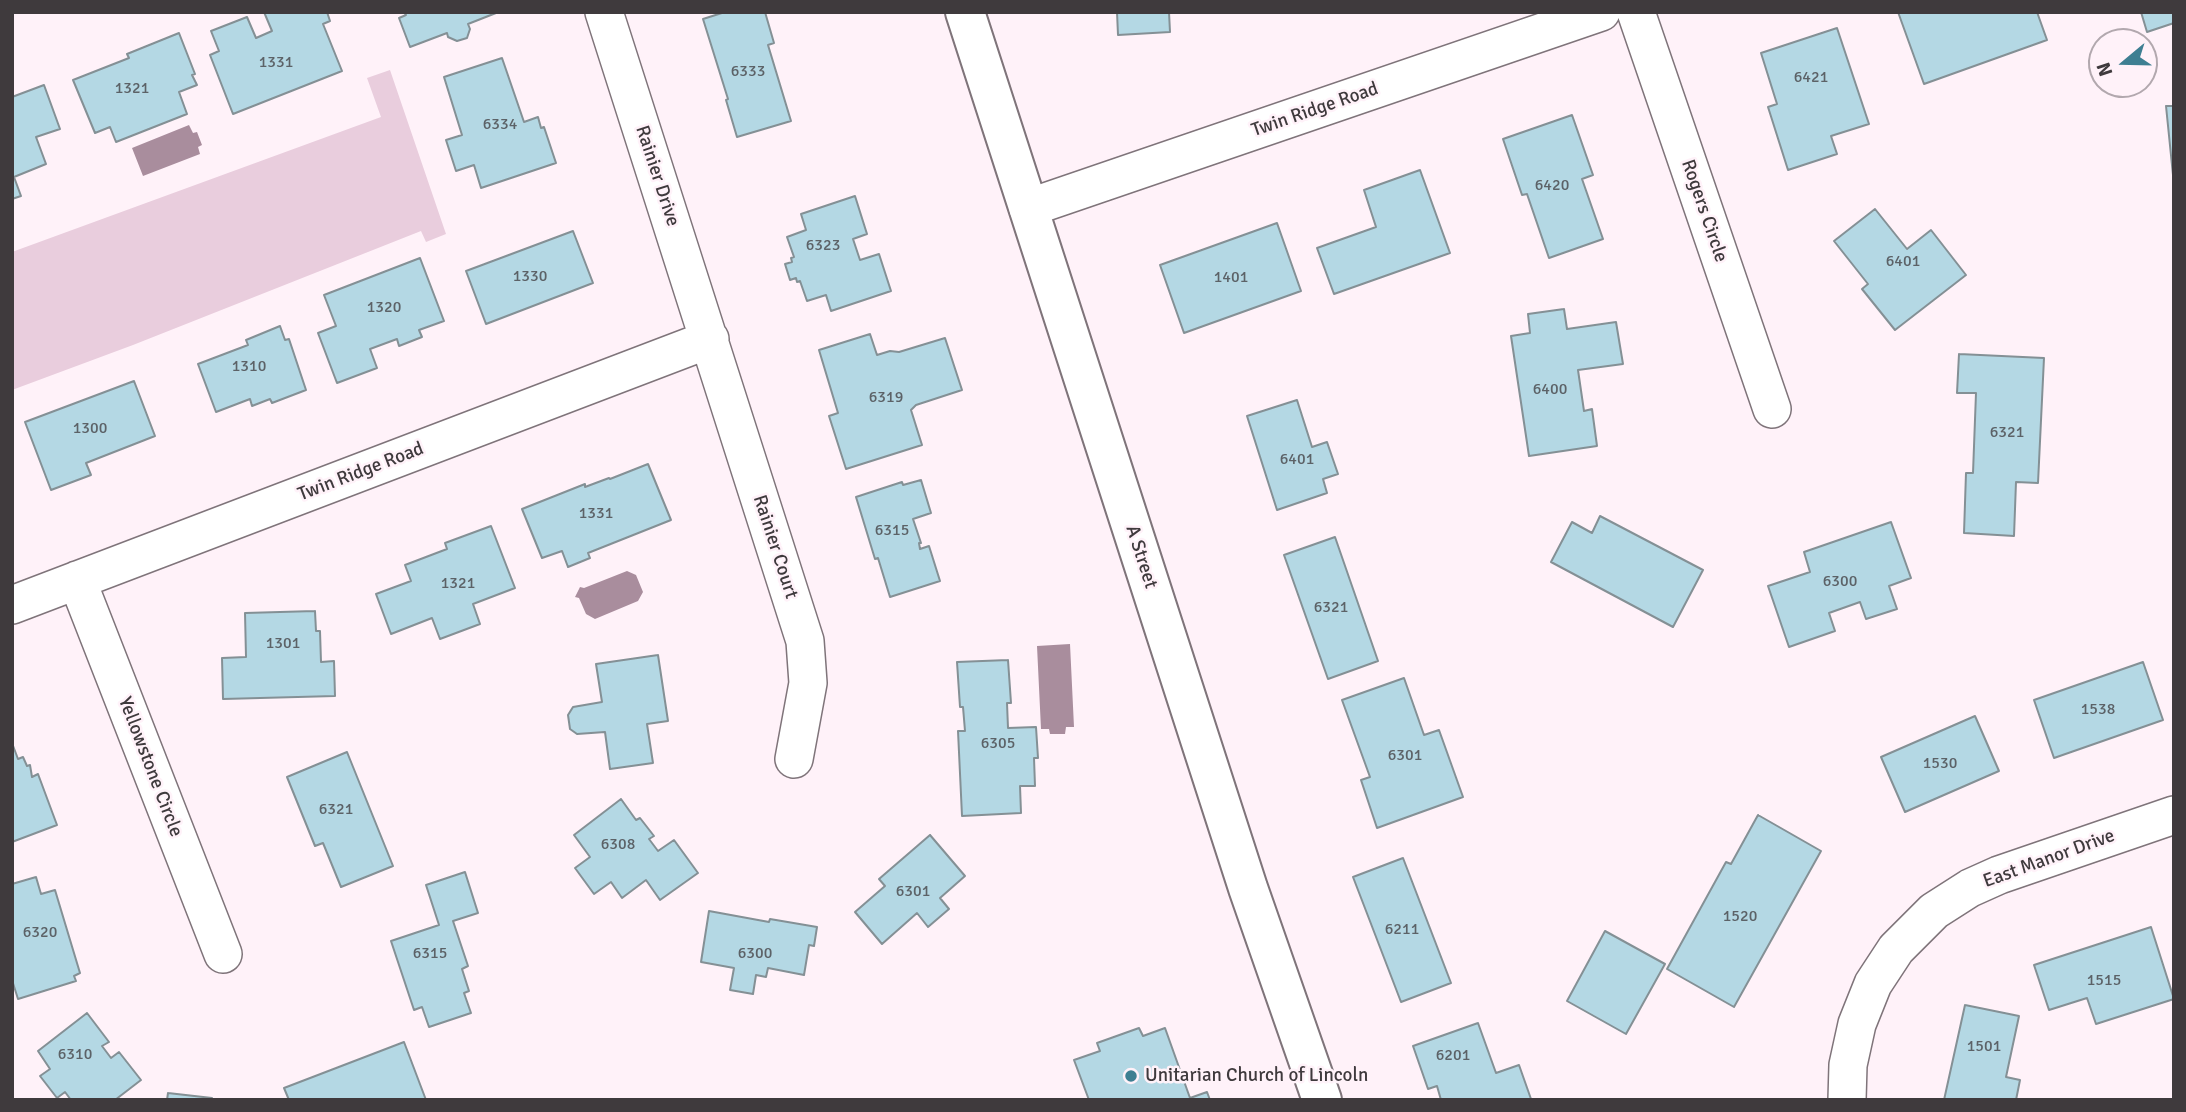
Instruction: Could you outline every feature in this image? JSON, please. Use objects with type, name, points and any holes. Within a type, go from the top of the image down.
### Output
[{"type":"main road","name":"A Street","points":[[965,12],[1248,888],[1322,1100]]},
{"type":"street","name":"Rainier Drive","points":[[604,12],[710,339]]},
{"type":"street","name":"Twin Ridge Road","points":[[1028,208],[1601,12]]},
{"type":"street","name":"Rogers Circle","points":[[1636,12],[1772,409]]},
{"type":"street","name":"Twin Ridge Road","points":[[12,605],[710,339]]},
{"type":"street","name":"Rainier Court","points":[[710,339],[805,641],[808,683],[794,759]]},
{"type":"street","name":"Yellowstone Circle","points":[[77,580],[223,954]]},
{"type":"street","name":"East Manor Drive","points":[[1847,1100],[1848,1065],[1857,1024],[1873,984],[1896,949],[1934,911],[1970,888],[1998,875],[2174,815]]},
{"type":"shaded area","points":[[390,70],[446,234],[426,242],[421,231],[12,390],[12,252],[381,117],[367,78]]},
{"type":"shaded area","points":[[189,125],[193,133],[197,132],[202,145],[198,147],[200,154],[143,176],[132,148]]},
{"type":"shaded area","points":[[627,571],[636,575],[643,592],[638,601],[595,619],[586,614],[579,598],[575,597],[580,587],[584,588]]},
{"type":"shaded area","points":[[1070,644],[1074,727],[1066,727],[1065,734],[1050,734],[1049,729],[1041,729],[1037,646]]},
{"type":"building","points":[[264,12],[327,12],[330,21],[323,24],[342,71],[233,114],[210,55],[219,51],[211,31],[247,17],[256,38],[272,31]]},
{"type":"building","points":[[404,12],[496,13],[468,24],[470,29],[467,38],[457,41],[448,37],[447,33],[410,47],[399,18],[406,15]]},
{"type":"building","points":[[725,12],[765,12],[774,43],[768,45],[791,121],[737,137],[703,19]]},
{"type":"building","points":[[1117,12],[1169,12],[1170,32],[1118,35]]},
{"type":"building","points":[[1898,12],[2037,12],[2047,40],[1924,84]]},
{"type":"building","points":[[2141,12],[2174,12],[2174,23],[2158,28],[2146,28]]},
{"type":"building","points":[[1837,28],[1869,124],[1831,136],[1837,154],[1788,170],[1768,107],[1777,104],[1761,53]]},
{"type":"building","points":[[179,33],[197,85],[179,92],[187,114],[116,142],[110,127],[95,133],[73,80],[129,58],[127,54]]},
{"type":"building","points":[[502,58],[524,122],[538,117],[556,163],[481,188],[474,165],[456,171],[446,140],[462,135],[444,77]]},
{"type":"building","points":[[44,85],[60,129],[36,137],[46,164],[14,177],[21,196],[12,199],[12,97]]},
{"type":"building","points":[[2166,106],[2174,106],[2174,185]]},
{"type":"building","points":[[1572,115],[1593,175],[1582,179],[1603,239],[1549,258],[1527,194],[1522,195],[1503,139]]},
{"type":"building","points":[[1420,170],[1450,253],[1334,294],[1317,248],[1376,227],[1364,190]]},
{"type":"building","points":[[855,196],[867,234],[853,239],[860,260],[879,254],[891,291],[831,311],[826,295],[807,301],[800,281],[797,282],[796,278],[790,280],[785,264],[792,262],[791,258],[794,257],[787,237],[806,230],[801,214]]},
{"type":"building","points":[[1875,209],[1907,249],[1931,230],[1966,275],[1895,330],[1862,289],[1868,284],[1834,241]]},
{"type":"building","points":[[1277,223],[1301,291],[1184,333],[1160,265]]},
{"type":"building","points":[[573,231],[593,283],[486,324],[466,271]]},
{"type":"building","points":[[420,258],[444,321],[419,330],[422,337],[399,346],[397,339],[370,349],[377,368],[337,383],[318,333],[336,326],[324,295]]},
{"type":"building","points":[[1564,309],[1567,329],[1616,322],[1623,364],[1578,370],[1584,411],[1592,409],[1597,446],[1529,456],[1511,336],[1530,333],[1528,314]]},
{"type":"building","points":[[280,326],[285,340],[289,339],[306,390],[272,403],[270,399],[252,406],[250,399],[216,412],[198,364],[248,345],[246,340]]},
{"type":"building","points":[[870,334],[877,355],[890,351],[899,352],[945,338],[962,390],[916,405],[911,410],[922,445],[846,469],[829,416],[838,413],[819,350]]},
{"type":"building","points":[[1959,354],[2044,358],[2038,483],[2016,482],[2014,536],[1964,533],[1966,473],[1973,473],[1976,393],[1957,393]]},
{"type":"building","points":[[134,381],[155,436],[86,463],[91,475],[51,490],[25,422]]},
{"type":"building","points":[[1297,400],[1312,447],[1327,442],[1338,474],[1323,479],[1327,493],[1277,510],[1247,416]]},
{"type":"building","points":[[648,464],[671,520],[588,553],[590,558],[568,567],[562,551],[542,558],[522,509],[585,484],[585,487]]},
{"type":"building","points":[[921,480],[931,513],[913,519],[921,543],[920,549],[929,546],[940,581],[890,597],[856,497],[902,482],[903,485]]},
{"type":"building","points":[[1600,516],[1703,570],[1673,627],[1551,562],[1572,522],[1592,533]]},
{"type":"building","points":[[1891,522],[1911,578],[1889,586],[1897,609],[1866,619],[1860,602],[1829,613],[1835,631],[1789,647],[1768,586],[1810,572],[1804,552]]},
{"type":"building","points":[[491,526],[515,588],[473,604],[480,624],[440,639],[432,618],[391,634],[376,594],[411,581],[405,565],[447,549],[445,543]]},
{"type":"building","points":[[1335,537],[1378,661],[1328,679],[1284,555]]},
{"type":"building","points":[[315,611],[316,631],[320,631],[321,662],[334,661],[335,696],[223,699],[222,658],[246,657],[245,613]]},
{"type":"building","points":[[658,655],[668,721],[647,724],[653,763],[610,769],[605,732],[577,734],[570,729],[568,715],[573,707],[602,702],[596,664]]},
{"type":"building","points":[[1008,660],[1011,703],[1007,703],[1008,728],[1036,727],[1038,758],[1034,758],[1035,786],[1020,786],[1021,813],[962,816],[958,731],[965,731],[963,707],[960,707],[957,662]]},
{"type":"building","points":[[2143,662],[2163,720],[2054,758],[2034,700]]},
{"type":"building","points":[[1404,678],[1424,735],[1439,730],[1463,797],[1377,828],[1361,780],[1370,777],[1342,700]]},
{"type":"building","points":[[1975,716],[1999,771],[1905,812],[1881,757]]},
{"type":"building","points":[[12,743],[18,759],[23,757],[27,766],[30,765],[32,777],[38,774],[57,825],[12,842]]},
{"type":"building","points":[[347,752],[393,866],[341,887],[323,843],[315,846],[287,777]]},
{"type":"building","points":[[621,799],[636,820],[640,818],[654,836],[649,839],[658,851],[674,840],[698,873],[660,900],[646,880],[622,898],[611,882],[594,894],[575,868],[590,857],[574,835]]},
{"type":"building","points":[[1758,815],[1821,851],[1734,1007],[1667,969],[1726,862],[1731,864]]},
{"type":"building","points":[[930,835],[965,876],[940,898],[949,909],[928,927],[917,913],[882,944],[855,912],[885,886],[879,879]]},
{"type":"building","points":[[1403,858],[1451,983],[1401,1002],[1353,877]]},
{"type":"building","points":[[465,872],[478,913],[453,921],[468,966],[462,969],[469,991],[464,993],[471,1013],[429,1027],[422,1007],[414,1010],[391,941],[439,925],[426,885]]},
{"type":"building","points":[[36,877],[41,894],[55,890],[80,973],[74,976],[76,981],[18,999],[12,980],[12,884]]},
{"type":"building","points":[[709,911],[817,927],[814,946],[809,945],[804,975],[768,968],[766,977],[756,975],[753,994],[730,990],[734,968],[701,962]]},
{"type":"building","points":[[2151,927],[2174,999],[2096,1024],[2087,998],[2049,1010],[2034,965]]},
{"type":"building","points":[[1605,931],[1665,964],[1626,1034],[1567,1001]]},
{"type":"building","points":[[1965,1005],[2019,1016],[2006,1077],[2020,1080],[2016,1100],[1944,1100]]},
{"type":"building","points":[[87,1013],[109,1042],[102,1046],[111,1058],[119,1052],[141,1080],[115,1100],[71,1100],[65,1092],[57,1098],[40,1076],[50,1069],[38,1051]]},
{"type":"building","points":[[1478,1023],[1496,1073],[1519,1065],[1531,1099],[1441,1100],[1437,1086],[1428,1089],[1413,1046]]},
{"type":"building","name":"Unitarian Church of Lincoln","points":[[1139,1028],[1143,1036],[1165,1028],[1190,1098],[1207,1092],[1210,1100],[1089,1100],[1074,1060],[1100,1051],[1097,1043]]},
{"type":"building","points":[[404,1042],[426,1100],[289,1100],[284,1088]]},
{"type":"building","points":[[168,1093],[212,1098],[212,1100],[167,1100]]},
{"type":"place","name":"Unitarian Church of Lincoln","points":[[1131,1076]]}]
